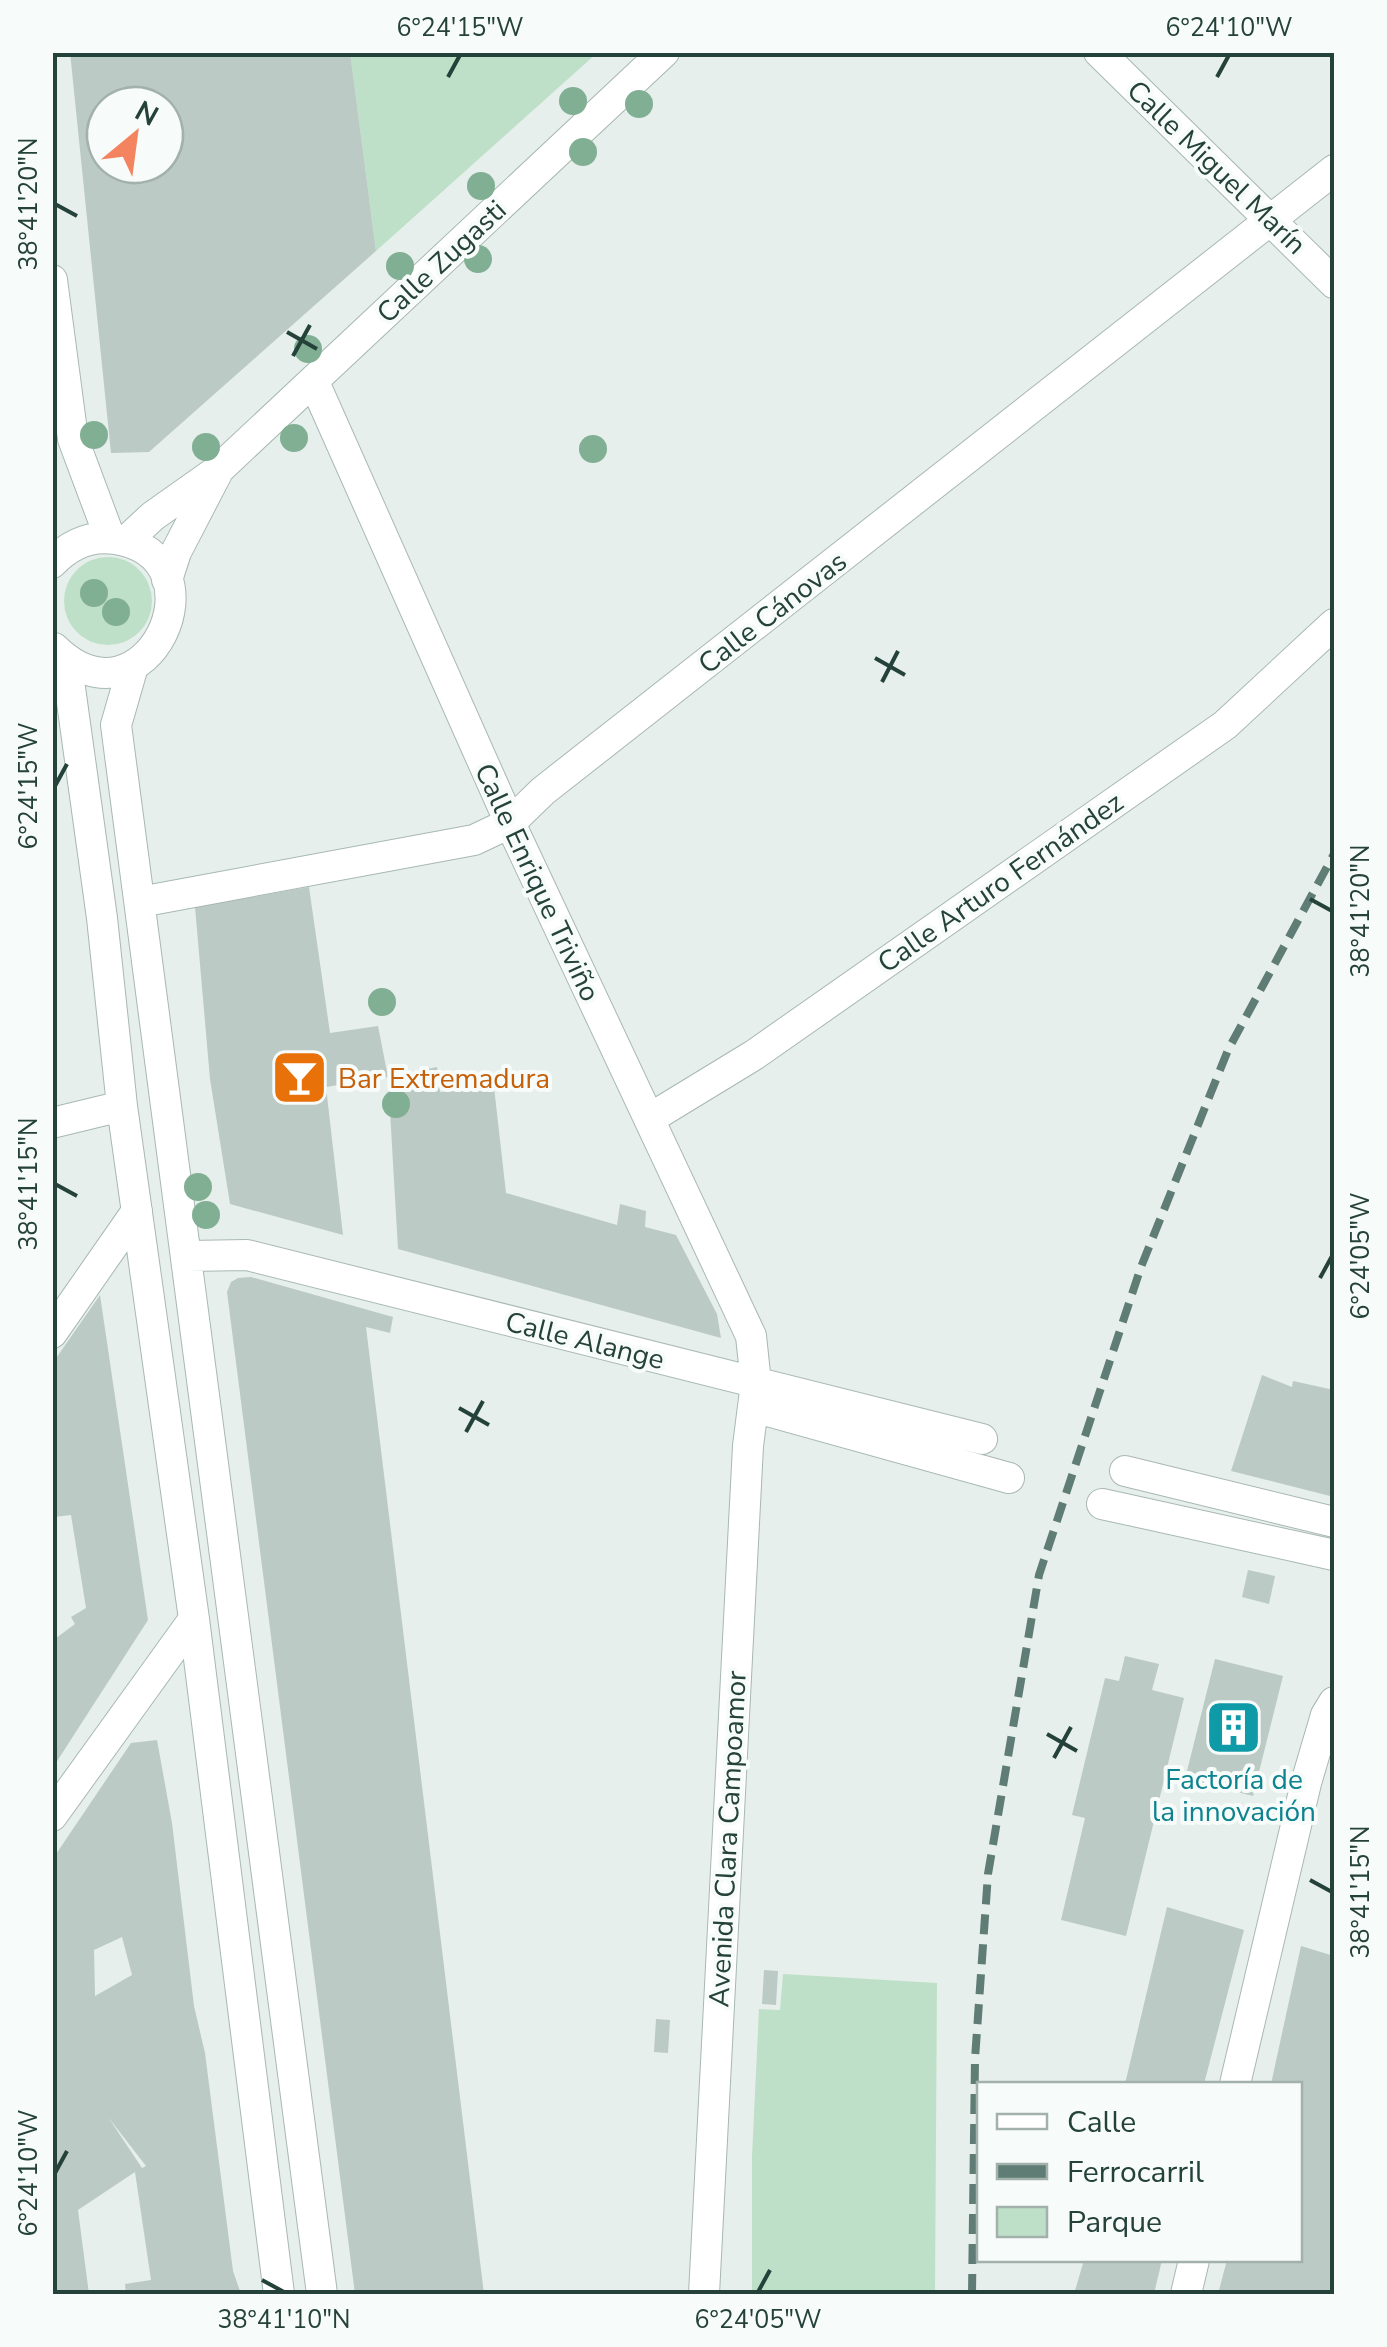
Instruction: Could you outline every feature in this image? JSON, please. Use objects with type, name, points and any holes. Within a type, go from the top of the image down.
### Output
[{"type":"street","name":"Calle Zugasti","points":[[118,540],[218,470],[664,52]]},
{"type":"street","name":"Calle Miguel Marín","points":[[1100,52],[1334,282]]},
{"type":"street","name":"Calle Cánovas","points":[[140,902],[474,840],[510,823],[542,791],[1274,221],[1334,170]]},
{"type":"street","points":[[52,280],[73,439],[118,540]]},
{"type":"street","name":"Calle Enrique Triviño","points":[[314,382],[510,823],[750,1336],[754,1395]]},
{"type":"street","name":"Calle Zugasti","points":[[167,580],[176,552],[218,470]]},
{"type":"street","points":[[55,550],[92,539],[118,540],[143,550],[167,580],[171,600],[170,620],[163,638],[133,666],[110,672],[87,669],[59,653]]},
{"type":"street","name":"Calle Arturo Fernández","points":[[649,1119],[754,1055],[1225,726],[1334,624]]},
{"type":"street","points":[[59,653],[99,898],[122,1106],[194,1619],[278,2294]]},
{"type":"street","points":[[133,666],[116,725],[322,2294]]},
{"type":"street","points":[[52,1123],[122,1106]]},
{"type":"street","points":[[52,1333],[138,1211]]},
{"type":"street","name":"Calle Alange","points":[[188,1256],[247,1255],[754,1395],[1010,1478]]},
{"type":"street","name":"Calle Alange","points":[[754,1395],[982,1439]]},
{"type":"street","name":"Avenida Clara Campoamor","points":[[704,2294],[748,1446],[754,1395]]},
{"type":"street","points":[[1125,1471],[1334,1522]]},
{"type":"street","points":[[1102,1504],[1334,1555]]},
{"type":"street","points":[[52,1816],[194,1619]]},
{"type":"street","points":[[1235,2082],[1306,1782],[1326,1715],[1334,1702]]},
{"type":"street","points":[[1186,2294],[1194,2262]]},
{"type":"green space","points":[[350,52],[597,53],[376,251]]},
{"type":"green space","points":[[108,557],[139,570],[152,601],[139,632],[108,645],[77,632],[64,601],[77,570]]},
{"type":"green space","points":[[783,1974],[937,1983],[935,2294],[752,2294],[752,2156],[759,2009],[780,2010]]},
{"type":"building","points":[[70,52],[350,52],[376,251],[149,452],[111,453]]},
{"type":"building","points":[[309,887],[330,1033],[378,1026],[388,1077],[326,1087],[343,1235],[230,1204],[210,1079],[195,907]]},
{"type":"building","points":[[437,1067],[440,1092],[494,1087],[506,1193],[617,1225],[620,1204],[646,1211],[645,1227],[676,1235],[717,1314],[721,1338],[398,1249],[388,1077]]},
{"type":"building","points":[[251,1277],[393,1317],[390,1333],[366,1327],[484,2294],[355,2294],[227,1292],[231,1282]]},
{"type":"building","points":[[100,1295],[148,1620],[52,1769],[52,1641],[75,1624],[71,1617],[86,1608],[71,1515],[54,1517],[52,1505],[52,1364]]},
{"type":"building","points":[[1262,1375],[1292,1387],[1293,1381],[1334,1390],[1334,1497],[1231,1471]]},
{"type":"building","points":[[1248,1570],[1275,1576],[1269,1604],[1242,1597]]},
{"type":"building","points":[[1125,1656],[1159,1664],[1152,1690],[1184,1698],[1126,1936],[1061,1920],[1085,1818],[1072,1815],[1105,1678],[1119,1681]]},
{"type":"building","name":"Factoría de la innovación","points":[[1215,1659],[1283,1676],[1253,1796],[1185,1779]]},
{"type":"building","points":[[157,1740],[172,1823],[194,2006],[205,2053],[233,2271],[241,2294],[126,2294],[125,2284],[151,2280],[135,2172],[78,2210],[89,2294],[52,2294],[52,1860],[131,1743]],"holes":[[[122,1937],[132,1975],[95,1996],[94,1950]],[[108,2117],[146,2166],[142,2168]]]},
{"type":"building","points":[[1167,1907],[1244,1930],[1205,2082],[1125,2082]]},
{"type":"building","points":[[1301,1946],[1334,1956],[1334,2294],[1218,2294],[1226,2262],[1302,2262],[1302,2082],[1271,2082]]},
{"type":"building","points":[[764,1970],[778,1971],[776,2005],[762,2004]]},
{"type":"building","points":[[656,2019],[670,2020],[668,2053],[654,2052]]},
{"type":"building","points":[[1083,2262],[1162,2262],[1154,2294],[1074,2294]]},
{"type":"railway","points":[[972,2294],[975,2059],[988,1874],[1039,1575],[1141,1267],[1228,1050],[1334,854]]},
{"type":"place","name":"Bar Extremadura","points":[[299,1078]]},
{"type":"place","name":"Factoría de la innovación","points":[[1234,1728]]}]
